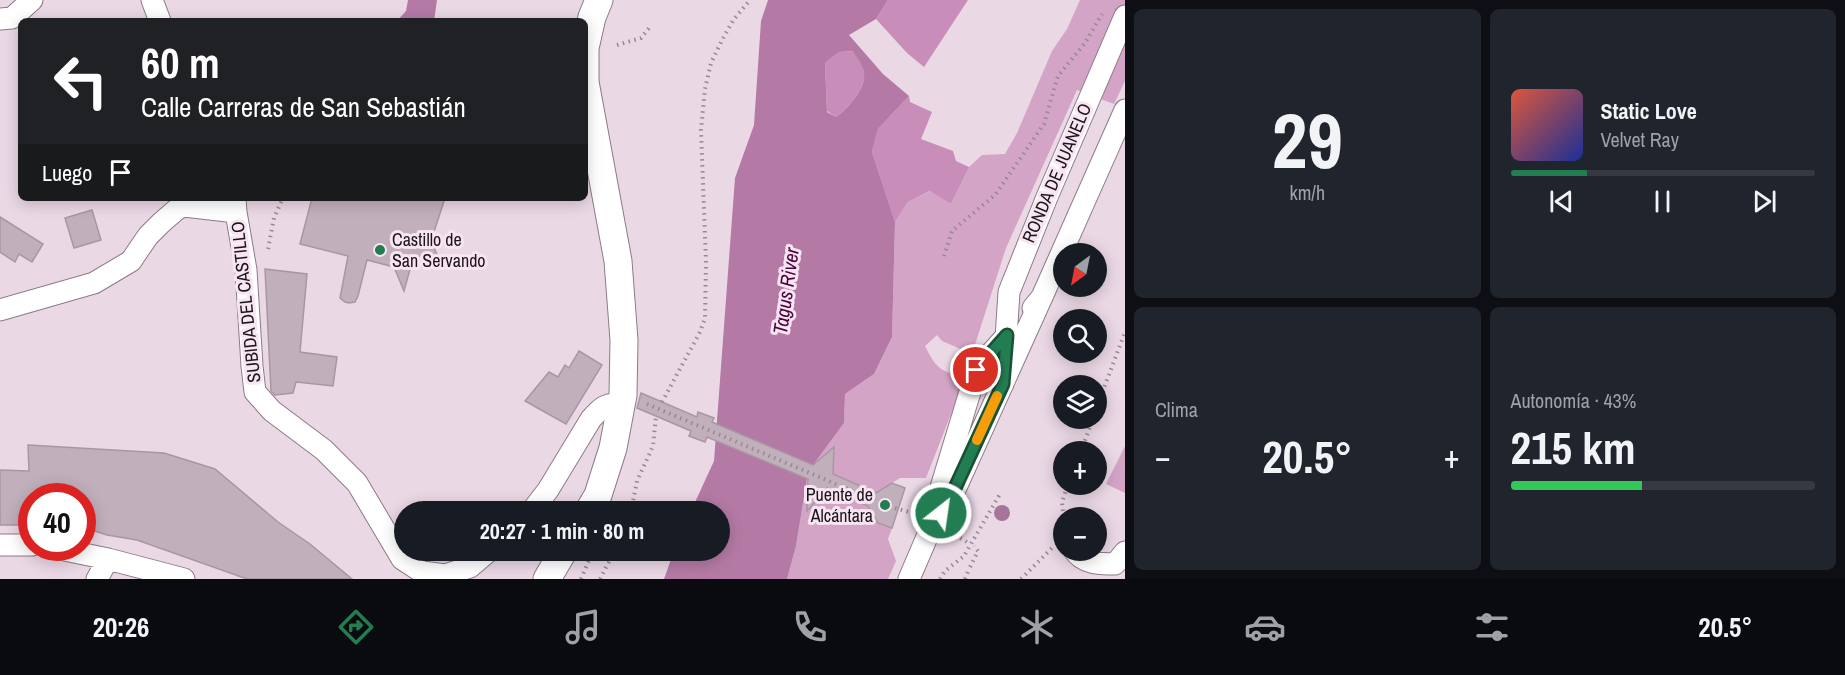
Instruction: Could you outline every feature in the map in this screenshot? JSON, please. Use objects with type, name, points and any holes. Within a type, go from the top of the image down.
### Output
[{"type":"main road","points":[[588,35],[599,0]]},
{"type":"main road","points":[[588,98],[618,261],[624,340],[623,394],[634,404],[611,454],[594,501]]},
{"type":"main road","points":[[547,579],[558,561]]},
{"type":"street","points":[[0,19],[12,18],[32,0]]},
{"type":"street","points":[[152,0],[159,18]]},
{"type":"street","name":"RONDA DE JUANELO","points":[[1003,384],[1009,292],[1059,167],[1125,16]]},
{"type":"street","points":[[909,579],[940,527],[948,503],[1125,110]]},
{"type":"street","points":[[0,310],[94,283],[131,261],[154,229],[176,210],[190,202],[235,205]]},
{"type":"street","name":"SUBIDA DEL CASTILLO","points":[[235,205],[246,270],[255,392],[272,411],[324,450],[357,483],[394,547]]},
{"type":"street","points":[[940,527],[934,508],[976,370],[1009,292]]},
{"type":"street","points":[[0,297],[35,300]]},
{"type":"street","points":[[976,370],[1042,297]]},
{"type":"street","points":[[540,501],[591,419],[600,409],[610,403],[634,404]]},
{"type":"street","points":[[0,545],[18,545]]},
{"type":"street","points":[[1088,561],[1097,565],[1114,564],[1125,552]]},
{"type":"street","points":[[96,556],[184,579]]},
{"type":"street","points":[[97,579],[108,558]]},
{"type":"street","name":"SUBIDA DEL CASTILLO","points":[[405,561],[422,572],[445,575],[471,567],[478,561]]},
{"type":"path","points":[[662,402],[700,332],[705,318],[706,263],[701,130],[705,89],[711,63],[722,40],[734,19],[750,0]]},
{"type":"path","points":[[944,256],[952,231],[995,195],[1044,124],[1058,76],[1085,43],[1105,9]]},
{"type":"path","points":[[617,45],[641,38],[650,27]]},
{"type":"path","points":[[268,249],[274,218],[282,201]]},
{"type":"path","points":[[1107,380],[1125,332]]},
{"type":"path","points":[[634,404],[876,501]]},
{"type":"path","points":[[634,501],[637,481],[653,446],[656,416]]},
{"type":"path","points":[[940,579],[945,571],[964,556],[1000,494]]},
{"type":"path","points":[[895,508],[913,513]]},
{"type":"path","points":[[940,527],[967,542]]},
{"type":"path","points":[[965,579],[978,551],[974,546]]},
{"type":"path","points":[[1021,579],[1053,556]]},
{"type":"path","points":[[586,579],[582,577],[589,561]]},
{"type":"path","points":[[600,579],[609,561]]},
{"type":"shaded area","points":[[888,0],[968,0],[924,67],[907,53],[876,19]]},
{"type":"shaded area","points":[[1080,0],[1125,0],[1125,81],[1114,104],[1077,90],[1006,248],[972,354],[942,341],[937,335],[925,346],[936,365],[965,378],[926,478],[900,478],[879,491],[872,512],[892,528],[888,539],[896,561],[888,579],[787,579],[796,546],[808,472],[844,423],[845,394],[874,374],[892,337],[895,222],[908,202],[931,191],[951,204],[969,167],[982,155],[1005,154],[1017,133],[1052,51],[1067,29]]},
{"type":"shaded area","points":[[854,51],[863,70],[864,79],[855,98],[836,117],[827,111],[825,63],[839,52]]},
{"type":"shaded area","points":[[909,96],[910,102],[932,112],[921,139],[953,151],[956,161],[969,167],[951,204],[930,191],[908,202],[895,222],[872,152],[878,129]]},
{"type":"shaded area","points":[[1125,446],[1125,493],[1107,484]]},
{"type":"water","points":[[408,0],[437,0],[434,18],[400,18],[406,11]]},
{"type":"water","name":"Tagus River","points":[[768,0],[888,0],[876,19],[849,35],[883,74],[909,96],[878,129],[872,152],[895,222],[892,337],[874,374],[845,394],[844,423],[808,472],[796,546],[787,579],[664,579],[670,561],[730,561],[730,501],[696,501],[714,461],[735,178],[754,125],[761,21]],"holes":[[[853,51],[861,65],[864,79],[859,92],[836,117],[827,112],[825,63],[839,52]]]},
{"type":"building","name":"Castillo de San Servando","points":[[311,201],[444,201],[431,241],[440,261],[414,255],[404,291],[394,267],[367,260],[355,302],[345,302],[340,298],[348,256],[300,244]]},
{"type":"building","points":[[92,210],[101,240],[74,248],[65,218]]},
{"type":"building","points":[[0,217],[43,244],[32,262],[19,254],[15,262],[0,252]]},
{"type":"building","points":[[265,269],[307,274],[300,352],[337,357],[333,386],[296,382],[293,393],[275,395],[271,391]]},
{"type":"building","points":[[579,351],[602,365],[566,424],[525,401],[549,372],[558,377],[565,365],[569,368]]},
{"type":"building","points":[[641,393],[697,417],[698,412],[714,418],[712,422],[813,465],[834,447],[833,474],[876,493],[892,483],[905,488],[892,528],[878,523],[868,506],[827,488],[807,511],[808,479],[707,437],[705,442],[689,436],[691,431],[637,408]]},
{"type":"building","points":[[28,445],[164,453],[215,469],[278,522],[310,544],[352,579],[247,579],[137,540],[96,531],[96,483],[18,483],[18,525],[0,525],[0,470],[29,471]]},
{"type":"slow traffic","points":[[977,440],[997,396]]},
{"type":"place","name":"Castillo de San Servando","points":[[380,250]]},
{"type":"place","name":"Puente de Alcántara","points":[[885,505]]},
{"type":"route","points":[[941,513],[948,503],[1003,384],[1007,335],[976,370]]}]
